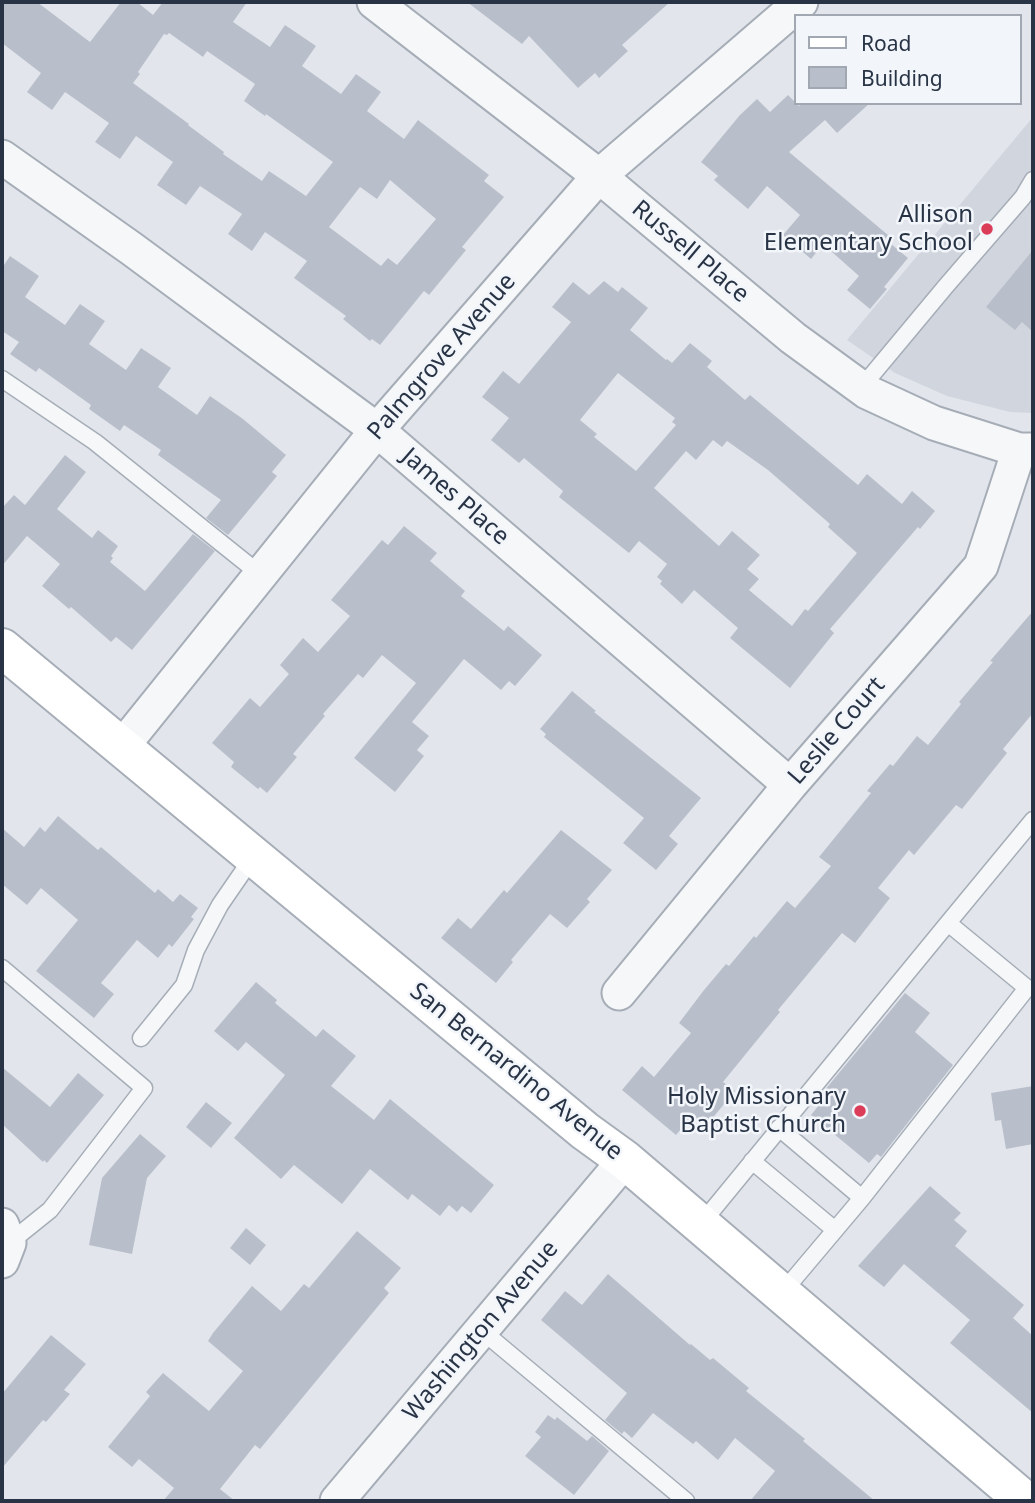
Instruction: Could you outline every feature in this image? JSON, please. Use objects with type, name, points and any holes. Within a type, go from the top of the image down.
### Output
[{"type":"main road","name":"San Bernardino Avenue","points":[[2,648],[585,1131],[625,1160],[1025,1501]]},
{"type":"street","name":"Russell Place","points":[[374,2],[599,176],[793,338],[862,388],[934,423],[1026,450]]},
{"type":"street","name":"Palmgrove Avenue","points":[[121,748],[377,430],[599,176],[801,2]]},
{"type":"street","name":"James Place","points":[[2,157],[377,430],[790,785]]},
{"type":"street","name":"Leslie Court","points":[[619,993],[790,785],[981,566],[1026,450]]},
{"type":"street","name":"Washington Avenue","points":[[337,1501],[625,1160]]},
{"type":"lane","points":[[862,388],[1023,197],[1033,180]]},
{"type":"lane","points":[[2,379],[95,442],[261,575]]},
{"type":"lane","points":[[701,1224],[1033,820]]},
{"type":"lane","points":[[141,1038],[184,985],[196,950],[216,912],[253,857]]},
{"type":"lane","points":[[782,1293],[862,1198],[1027,988],[948,923]]},
{"type":"lane","points":[[2,968],[144,1088],[50,1210],[4,1243]]},
{"type":"lane","points":[[779,1128],[862,1198]]},
{"type":"lane","points":[[752,1161],[835,1230]]},
{"type":"lane","points":[[481,1331],[686,1501]]},
{"type":"shaded area","name":"Allison Elementary School","points":[[1033,117],[1033,413],[1010,412],[947,396],[895,373],[847,340]]},
{"type":"building","points":[[2,2],[37,2],[90,42],[121,2],[137,2],[153,15],[163,2],[247,2],[233,22],[270,47],[285,25],[316,46],[302,66],[341,94],[356,74],[381,92],[367,111],[404,139],[418,120],[489,175],[484,181],[504,197],[462,247],[466,250],[429,295],[424,291],[380,345],[372,339],[370,341],[343,319],[346,316],[294,278],[307,261],[265,232],[252,251],[228,234],[242,214],[200,186],[186,205],[157,185],[173,162],[136,136],[120,159],[95,142],[109,123],[65,92],[52,110],[27,92],[41,73],[2,43]],"holes":[[[169,33],[203,57],[207,51],[255,84],[244,101],[333,162],[306,196],[269,171],[262,181],[133,83],[164,34]],[[390,180],[436,219],[397,265],[388,258],[381,266],[329,227],[360,187],[377,199]]]},
{"type":"building","points":[[467,2],[670,2],[622,45],[628,51],[599,78],[595,73],[578,88],[529,36],[522,44]]},
{"type":"building","points":[[788,95],[794,105],[799,106],[868,105],[837,133],[825,120],[789,152],[888,235],[885,239],[908,258],[870,309],[847,290],[859,276],[823,244],[811,259],[783,235],[800,215],[767,186],[748,209],[714,180],[718,176],[701,162],[757,99],[770,112]]},
{"type":"building","points":[[1033,250],[1033,332],[1022,322],[1015,330],[986,307]]},
{"type":"building","points":[[10,256],[39,276],[25,297],[65,325],[80,304],[105,321],[89,344],[126,370],[141,348],[171,368],[158,387],[197,415],[210,396],[286,455],[272,472],[277,476],[228,535],[206,518],[221,500],[158,455],[161,450],[124,425],[120,431],[89,409],[91,405],[39,368],[36,372],[10,354],[19,342],[2,331],[2,268]]},
{"type":"building","points":[[604,281],[618,292],[622,287],[648,308],[630,330],[666,360],[672,363],[690,343],[712,361],[707,367],[745,400],[750,395],[858,485],[867,474],[902,504],[912,491],[935,511],[830,629],[834,633],[790,688],[730,638],[738,628],[694,590],[682,604],[660,584],[662,581],[657,577],[667,564],[639,541],[629,553],[559,497],[563,491],[524,458],[519,463],[491,440],[509,418],[482,397],[503,371],[519,384],[571,322],[552,307],[573,282],[589,295]],"holes":[[[618,373],[675,418],[672,422],[676,425],[636,471],[594,437],[597,434],[580,420]],[[713,440],[722,447],[727,441],[768,470],[830,524],[828,527],[857,553],[792,626],[749,590],[759,579],[747,569],[760,555],[732,531],[719,546],[654,488],[686,451],[696,460]]]},
{"type":"building","points":[[65,455],[86,472],[57,509],[92,538],[98,530],[118,546],[110,562],[145,591],[193,534],[215,551],[132,650],[116,637],[111,642],[42,586],[60,564],[27,536],[2,566],[2,508],[14,495],[25,505]]},
{"type":"building","points":[[404,526],[437,553],[430,561],[465,591],[461,596],[504,631],[508,626],[542,655],[515,686],[509,681],[501,690],[464,659],[412,722],[429,736],[417,750],[424,756],[395,792],[354,758],[416,683],[382,655],[363,678],[358,674],[323,714],[325,716],[293,754],[297,757],[267,793],[260,787],[258,789],[231,767],[234,762],[212,743],[250,698],[260,707],[289,674],[280,665],[303,638],[318,652],[350,616],[331,600],[382,540],[388,545]]},
{"type":"building","points":[[1033,611],[1033,713],[1003,749],[1007,753],[962,809],[956,805],[914,855],[909,850],[878,888],[890,898],[855,943],[842,933],[778,1010],[780,1012],[723,1082],[735,1091],[705,1127],[692,1116],[676,1135],[622,1090],[642,1066],[654,1077],[691,1033],[679,1023],[704,990],[754,936],[756,938],[787,901],[795,908],[831,866],[819,857],[871,793],[867,791],[890,764],[893,766],[917,736],[928,745],[961,704],[959,702],[993,662],[990,661]]},
{"type":"building","points":[[572,691],[596,711],[594,712],[701,798],[669,836],[678,844],[656,870],[623,843],[644,818],[544,737],[546,734],[540,729]]},
{"type":"building","points":[[58,816],[98,850],[101,847],[155,893],[158,889],[173,902],[180,894],[198,908],[191,917],[194,919],[172,947],[169,944],[158,958],[137,940],[101,983],[114,994],[94,1018],[36,971],[78,920],[41,888],[27,905],[2,884],[2,828],[24,847],[40,827],[45,832]]},
{"type":"building","points":[[561,830],[612,870],[587,899],[590,902],[567,928],[550,914],[511,960],[513,962],[496,983],[441,938],[458,918],[471,929],[504,890],[507,893]]},
{"type":"building","points":[[256,982],[277,1000],[275,1003],[316,1037],[323,1029],[356,1056],[331,1086],[374,1120],[390,1099],[494,1185],[471,1213],[462,1206],[457,1212],[449,1205],[440,1216],[412,1194],[408,1200],[370,1169],[342,1204],[294,1165],[281,1179],[234,1138],[285,1075],[246,1042],[238,1051],[214,1031]]},
{"type":"building","points":[[905,993],[930,1013],[915,1032],[953,1065],[881,1157],[877,1154],[869,1163],[811,1115],[819,1105],[815,1102]]},
{"type":"building","points":[[2,1067],[50,1107],[78,1073],[104,1095],[47,1163],[2,1124]]},
{"type":"building","points":[[1033,1086],[1033,1144],[1006,1149],[1001,1120],[995,1121],[991,1093]]},
{"type":"building","points":[[206,1102],[232,1123],[211,1148],[186,1127]]},
{"type":"building","points":[[140,1134],[166,1156],[147,1178],[132,1254],[89,1245],[102,1178]]},
{"type":"building","points":[[930,1186],[961,1213],[954,1220],[967,1231],[955,1246],[1024,1305],[1013,1318],[1033,1336],[1033,1413],[950,1343],[970,1320],[904,1264],[884,1287],[858,1266]]},
{"type":"building","points":[[246,1228],[266,1245],[250,1265],[230,1248]]},
{"type":"building","points":[[357,1231],[401,1268],[384,1288],[389,1293],[260,1449],[255,1445],[220,1489],[235,1501],[163,1501],[174,1488],[139,1459],[132,1467],[108,1447],[150,1396],[146,1392],[163,1373],[209,1411],[243,1371],[208,1341],[213,1333],[252,1286],[281,1311],[304,1284],[309,1288]]},
{"type":"building","points":[[608,1274],[690,1345],[710,1360],[713,1358],[749,1388],[746,1391],[875,1501],[750,1501],[775,1471],[735,1438],[718,1460],[696,1441],[693,1444],[653,1413],[632,1438],[624,1431],[622,1434],[605,1420],[627,1393],[541,1320],[565,1291],[582,1305]]},
{"type":"building","points":[[51,1335],[86,1364],[64,1390],[70,1394],[46,1422],[43,1420],[2,1468],[2,1394]]},
{"type":"building","points":[[548,1415],[555,1420],[557,1417],[587,1441],[592,1436],[609,1451],[574,1495],[525,1456],[541,1437],[535,1432]]},
{"type":"place","name":"Allison Elementary School","points":[[987,229]]},
{"type":"place","name":"Holy Missionary Baptist Church","points":[[860,1111]]}]
